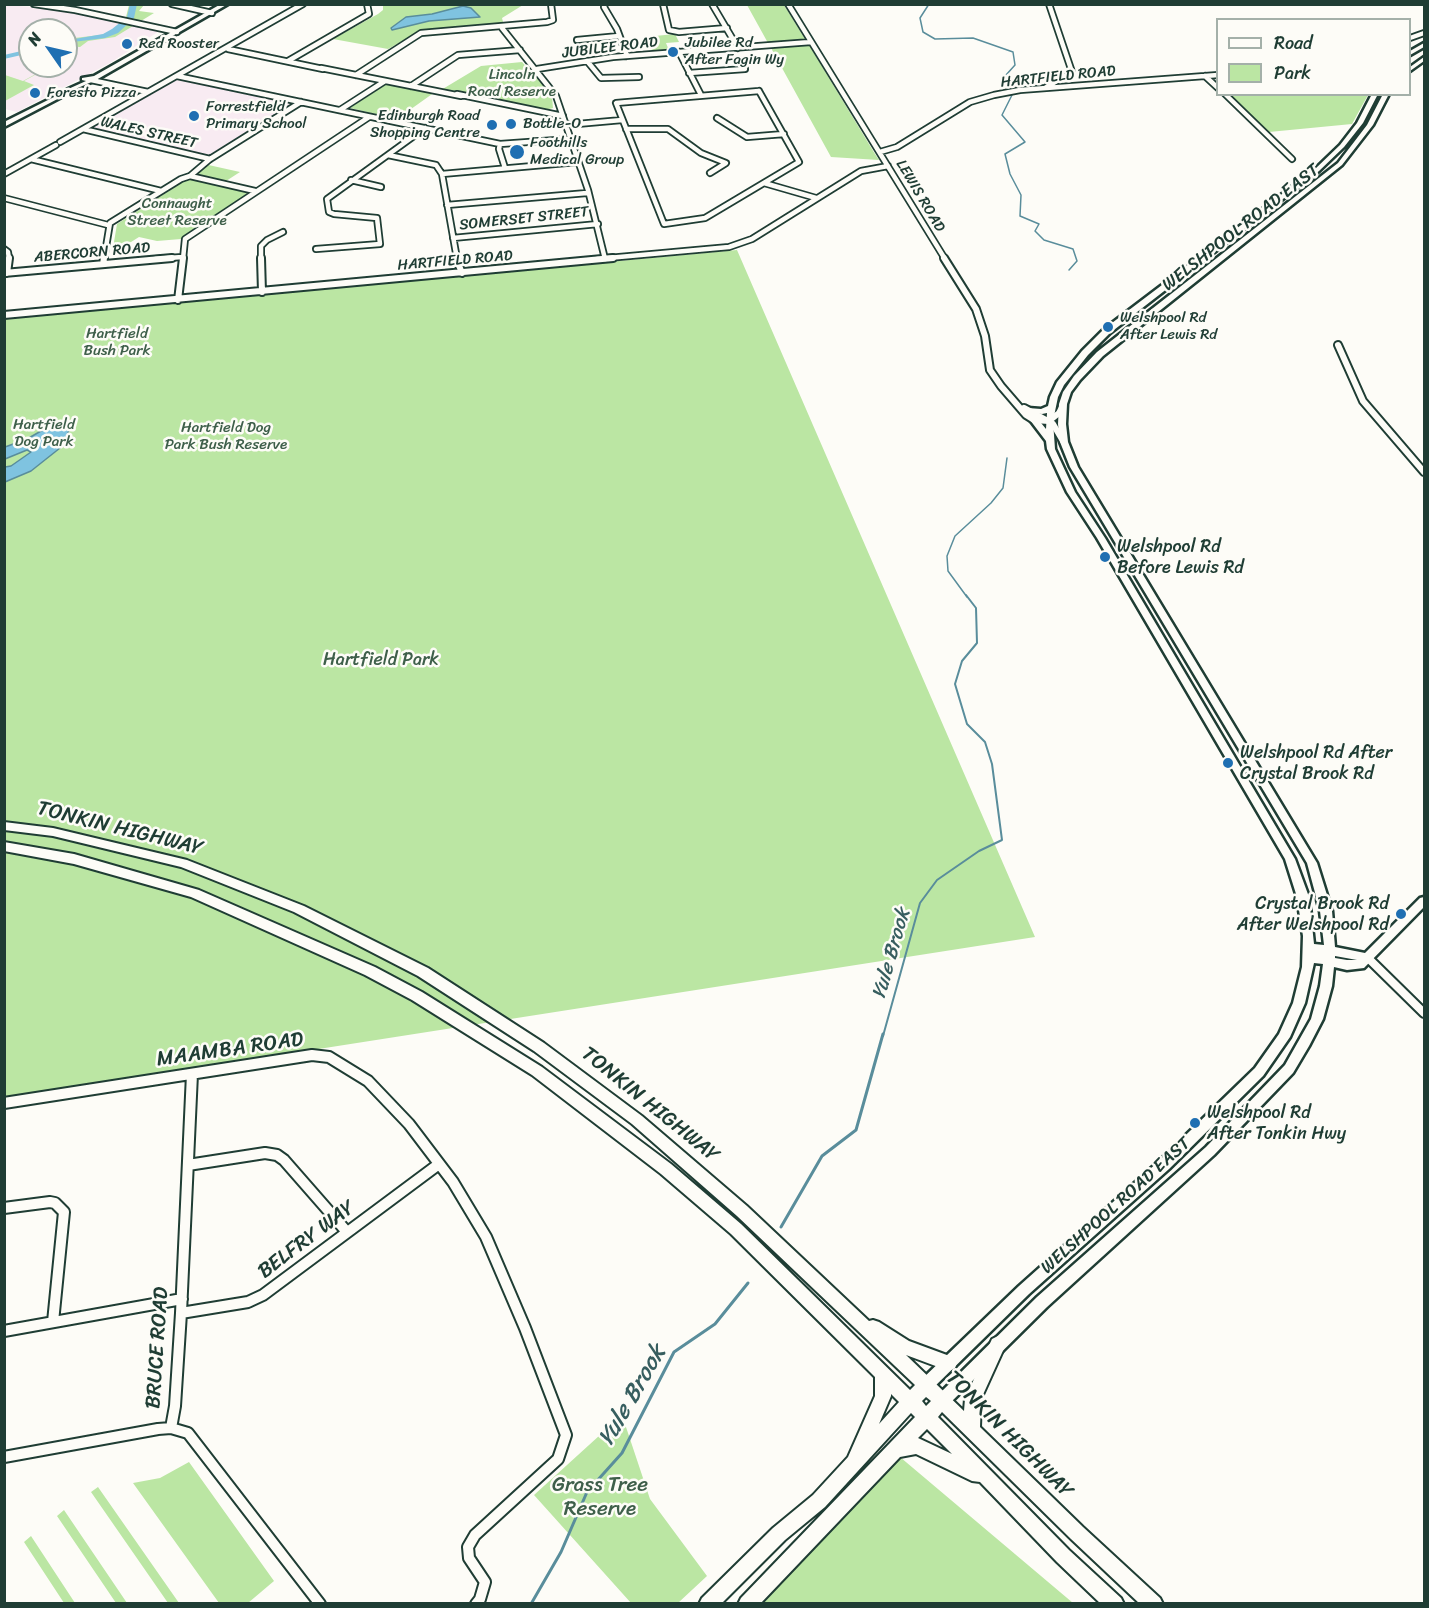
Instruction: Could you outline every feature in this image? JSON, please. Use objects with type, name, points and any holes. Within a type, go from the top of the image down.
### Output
[{"type":"highway","name":"TONKIN HIGHWAY","points":[[4,826],[53,832],[183,863],[309,914],[423,972],[539,1047],[637,1120],[742,1211],[1154,1604]]},
{"type":"highway","points":[[4,846],[74,859],[195,893],[326,949],[417,996],[537,1071],[666,1169],[736,1229],[992,1482],[1063,1556],[1115,1604]]},
{"type":"highway","points":[[842,1306],[904,1347],[949,1363]]},
{"type":"highway","points":[[972,1430],[973,1400],[998,1344]]},
{"type":"highway","points":[[852,1465],[883,1396],[883,1376]]},
{"type":"highway","name":"WELSHPOOL ROAD EAST","points":[[708,1604],[779,1534],[819,1501],[926,1385]]},
{"type":"highway","name":"WELSHPOOL ROAD EAST","points":[[747,1604],[942,1401]]},
{"type":"highway","points":[[894,1449],[917,1446],[992,1482]]},
{"type":"main road","points":[[4,124],[92,79],[225,4]]},
{"type":"main road","points":[[1411,52],[1425,45]]},
{"type":"main road","points":[[1411,68],[1425,59]]},
{"type":"main road","name":"WELSHPOOL ROAD EAST","points":[[926,1385],[1001,1311],[1164,1165],[1259,1072],[1284,1037],[1295,1015],[1304,984],[1309,952],[1303,897],[1290,859],[1101,538],[1071,492],[1057,466],[1049,440],[1049,421],[1060,384],[1085,352],[1107,331],[1317,170],[1342,146],[1360,123],[1374,96]]},
{"type":"main road","name":"WELSHPOOL ROAD EAST","points":[[942,1401],[998,1344],[1210,1151],[1289,1069],[1317,1019],[1330,956],[1326,911],[1311,863],[1074,467],[1064,442],[1063,404],[1067,392],[1077,378],[1100,354],[1340,164],[1370,125],[1385,96]]},
{"type":"main road","points":[[1207,256],[1219,260]]},
{"type":"main road","points":[[1028,410],[1042,412],[1052,407]]},
{"type":"main road","points":[[1034,420],[1049,440]]},
{"type":"main road","points":[[1309,952],[1360,965],[1425,901]]},
{"type":"street","points":[[34,4],[129,19],[176,30]]},
{"type":"street","points":[[172,4],[210,13]]},
{"type":"street","points":[[4,174],[148,92],[179,77],[303,4]]},
{"type":"street","points":[[288,61],[369,14],[367,4]]},
{"type":"street","points":[[356,75],[422,33],[502,28],[553,20],[551,4]]},
{"type":"street","points":[[605,4],[604,8],[627,56]]},
{"type":"street","points":[[663,4],[669,30],[679,32],[727,28]]},
{"type":"street","points":[[712,4],[738,48]]},
{"type":"street","name":"LEWIS ROAD","points":[[788,4],[976,309],[985,336],[990,370],[1000,386],[1018,404],[1026,416],[1034,420]]},
{"type":"street","points":[[1044,89],[1072,72],[1049,4]]},
{"type":"street","points":[[47,5],[176,30]]},
{"type":"street","points":[[502,28],[539,71],[556,96],[558,111],[566,125],[568,139],[584,181],[584,193],[591,203],[608,259]]},
{"type":"street","points":[[577,40],[619,36]]},
{"type":"street","name":"JUBILEE ROAD","points":[[539,71],[555,66],[627,56],[811,42]]},
{"type":"street","points":[[228,49],[528,110],[558,111]]},
{"type":"street","points":[[411,86],[458,55],[520,50]]},
{"type":"street","points":[[679,52],[701,95]]},
{"type":"street","points":[[587,61],[601,78],[639,76]]},
{"type":"street","points":[[689,73],[746,69]]},
{"type":"street","name":"HARTFIELD ROAD","points":[[880,152],[897,147],[970,102],[1011,92],[1216,75]]},
{"type":"street","points":[[1205,76],[1216,86]]},
{"type":"street","points":[[179,77],[500,144],[568,139]]},
{"type":"street","points":[[92,79],[148,92]]},
{"type":"street","points":[[340,110],[385,81]]},
{"type":"street","points":[[759,91],[799,162],[705,218],[664,224],[622,120],[616,103],[621,101],[759,91]]},
{"type":"street","points":[[1227,96],[1292,159]]},
{"type":"street","points":[[4,198],[108,225],[160,191],[190,176],[210,159],[301,102]]},
{"type":"street","points":[[181,299],[183,243],[189,235],[367,117]]},
{"type":"street","points":[[717,118],[747,137],[784,134]]},
{"type":"street","points":[[566,125],[622,120]]},
{"type":"street","points":[[316,249],[380,244],[377,218],[334,214],[329,212],[327,199],[425,128]]},
{"type":"street","name":"WALES STREET","points":[[83,129],[210,159]]},
{"type":"street","points":[[626,129],[668,129],[701,153],[724,160],[726,163],[710,172]]},
{"type":"street","points":[[500,144],[505,168]]},
{"type":"street","points":[[388,155],[436,165],[442,174],[458,273]]},
{"type":"street","points":[[31,159],[160,191]]},
{"type":"street","points":[[442,174],[578,162]]},
{"type":"street","name":"HARTFIELD ROAD","points":[[4,315],[734,246],[752,239],[861,171],[888,166]]},
{"type":"street","points":[[190,176],[255,191]]},
{"type":"street","points":[[351,180],[381,187]]},
{"type":"street","points":[[764,183],[815,199]]},
{"type":"street","points":[[447,205],[584,193]]},
{"type":"street","name":"SOMERSET STREET","points":[[453,238],[598,224]]},
{"type":"street","points":[[103,264],[108,225]]},
{"type":"street","points":[[262,292],[261,246],[267,240],[284,232]]},
{"type":"street","points":[[4,249],[9,256],[6,273]]},
{"type":"street","name":"ABERCORN ROAD","points":[[6,273],[182,257]]},
{"type":"street","points":[[1338,345],[1363,401],[1425,472]]},
{"type":"street","name":"LEWIS ROAD","points":[[1018,404],[1049,421],[1058,430],[1064,442]]},
{"type":"street","points":[[1034,420],[1049,421],[1059,413],[1063,404]]},
{"type":"street","points":[[1368,958],[1425,1013]]},
{"type":"street","name":"MAAMBA ROAD","points":[[4,1103],[312,1055],[328,1057],[368,1081],[409,1124],[453,1182],[486,1237],[525,1328],[566,1435],[558,1459],[475,1535],[468,1547],[469,1558],[485,1582],[480,1599],[476,1604]]},
{"type":"street","name":"BRUCE ROAD","points":[[192,1074],[182,1299],[175,1406],[171,1428],[188,1433],[195,1439],[320,1604]]},
{"type":"street","points":[[188,1165],[265,1153],[277,1155],[284,1160],[347,1232]]},
{"type":"street","name":"BELFRY WAY","points":[[181,1313],[248,1302],[263,1295],[439,1164]]},
{"type":"street","points":[[4,1208],[50,1202],[55,1203],[64,1212],[53,1322]]},
{"type":"street","points":[[4,1330],[182,1299]]},
{"type":"street","points":[[4,1457],[171,1428]]},
{"type":"shaded area","points":[[5,5],[61,9],[161,30],[110,63],[17,112],[5,109]]},
{"type":"shaded area","name":"Forrestfield Primary School","points":[[178,78],[301,102],[210,159],[85,129]]},
{"type":"green space","points":[[129,5],[144,5],[139,11],[154,13],[115,37],[88,41],[78,47],[78,38],[108,34],[125,21]]},
{"type":"green space","points":[[383,5],[523,5],[502,18],[504,26],[419,32],[388,49],[333,39],[378,14],[383,10]]},
{"type":"green space","points":[[747,5],[784,5],[805,39],[768,43]]},
{"type":"green space","points":[[675,34],[679,42],[666,43],[670,53],[654,54],[645,37]]},
{"type":"green space","points":[[809,45],[879,160],[831,157],[771,48]]},
{"type":"green space","name":"Lincoln Road Reserve","points":[[522,62],[547,89],[552,97],[553,108],[546,110],[441,90],[481,66]]},
{"type":"green space","points":[[5,75],[23,81],[29,78],[24,81],[34,85],[5,101]]},
{"type":"green space","points":[[388,83],[435,92],[397,119],[350,108]]},
{"type":"green space","points":[[1230,96],[1367,96],[1352,124],[1269,132]]},
{"type":"green space","points":[[204,164],[240,172],[223,183],[190,176]]},
{"type":"green space","name":"Connaught Street Reserve","points":[[192,179],[248,193],[181,239],[157,241],[139,237],[112,254],[117,224],[183,182]]},
{"type":"green space","name":"Hartfield Park","points":[[737,250],[1035,937],[5,1098],[5,318]]},
{"type":"green space","name":"Grass Tree Reserve","points":[[622,1415],[650,1499],[707,1576],[678,1603],[631,1603],[534,1495]]},
{"type":"green space","points":[[900,1457],[1073,1603],[759,1604]]},
{"type":"green space","points":[[189,1462],[274,1581],[248,1603],[219,1603],[133,1483],[160,1478]]},
{"type":"green space","points":[[98,1487],[179,1603],[168,1603],[91,1492]]},
{"type":"green space","points":[[64,1510],[127,1603],[116,1603],[57,1516]]},
{"type":"green space","points":[[31,1536],[75,1603],[64,1603],[24,1542]]},
{"type":"water","points":[[463,6],[471,8],[480,17],[429,21],[392,30],[391,28],[406,17],[432,14]]},
{"type":"water","points":[[60,425],[70,429],[60,448],[31,471],[5,482],[5,467],[11,466],[31,452],[27,450],[5,459],[5,447],[27,439],[48,427]]},
{"type":"waterway","points":[[78,39],[105,36],[115,31],[130,18],[134,4]]},
{"type":"waterway","points":[[929,4],[920,18],[923,32],[935,39],[973,38],[1013,52],[1015,65],[1006,75],[1011,90]]},
{"type":"waterway","points":[[4,57],[18,54]]},
{"type":"waterway","points":[[1012,95],[1002,115],[1025,142],[1005,154],[1010,174],[1021,195],[1020,216],[1039,224],[1035,231],[1044,240],[1073,249],[1077,261],[1069,270]]},
{"type":"waterway","name":"Yule Brook","points":[[967,597],[948,571],[947,556],[955,536],[991,503],[1003,488],[1007,458]]},
{"type":"waterway","name":"Yule Brook","points":[[883,1036],[920,903],[937,880],[979,851],[1002,840],[992,764],[985,742],[967,724],[955,684],[962,661],[977,643],[976,608],[966,595]]},
{"type":"waterway","name":"Yule Brook","points":[[781,1227],[822,1156],[856,1130],[883,1034]]},
{"type":"waterway","name":"Yule Brook","points":[[531,1604],[561,1552],[587,1492],[622,1453],[674,1352],[715,1324],[748,1283]]},
{"type":"place","name":"Red Rooster","points":[[127,44]]},
{"type":"place","name":"Jubilee Rd After Fagin Wy","points":[[673,52]]},
{"type":"place","name":"Foresto Pizza","points":[[35,93]]},
{"type":"place","name":"Forrestfield Primary School","points":[[194,116]]},
{"type":"place","name":"Bottle-O","points":[[511,124]]},
{"type":"place","name":"Edinburgh Road Shopping Centre","points":[[492,125]]},
{"type":"place","name":"Foothills Medical Group","points":[[517,152]]},
{"type":"place","name":"Welshpool Rd After Lewis Rd","points":[[1108,327]]},
{"type":"place","name":"Welshpool Rd Before Lewis Rd","points":[[1105,557]]},
{"type":"place","name":"Welshpool Rd After Crystal Brook Rd","points":[[1228,763]]},
{"type":"place","name":"Crystal Brook Rd After Welshpool Rd","points":[[1401,914]]},
{"type":"place","name":"Welshpool Rd After Tonkin Hwy","points":[[1195,1123]]},
{"type":"park label","name":"Hartfield Bush Park","points":[[117,342]]},
{"type":"park label","name":"Hartfield Dog Park","points":[[44,434]]},
{"type":"park label","name":"Hartfield Dog Park Bush Reserve","points":[[226,436]]}]
